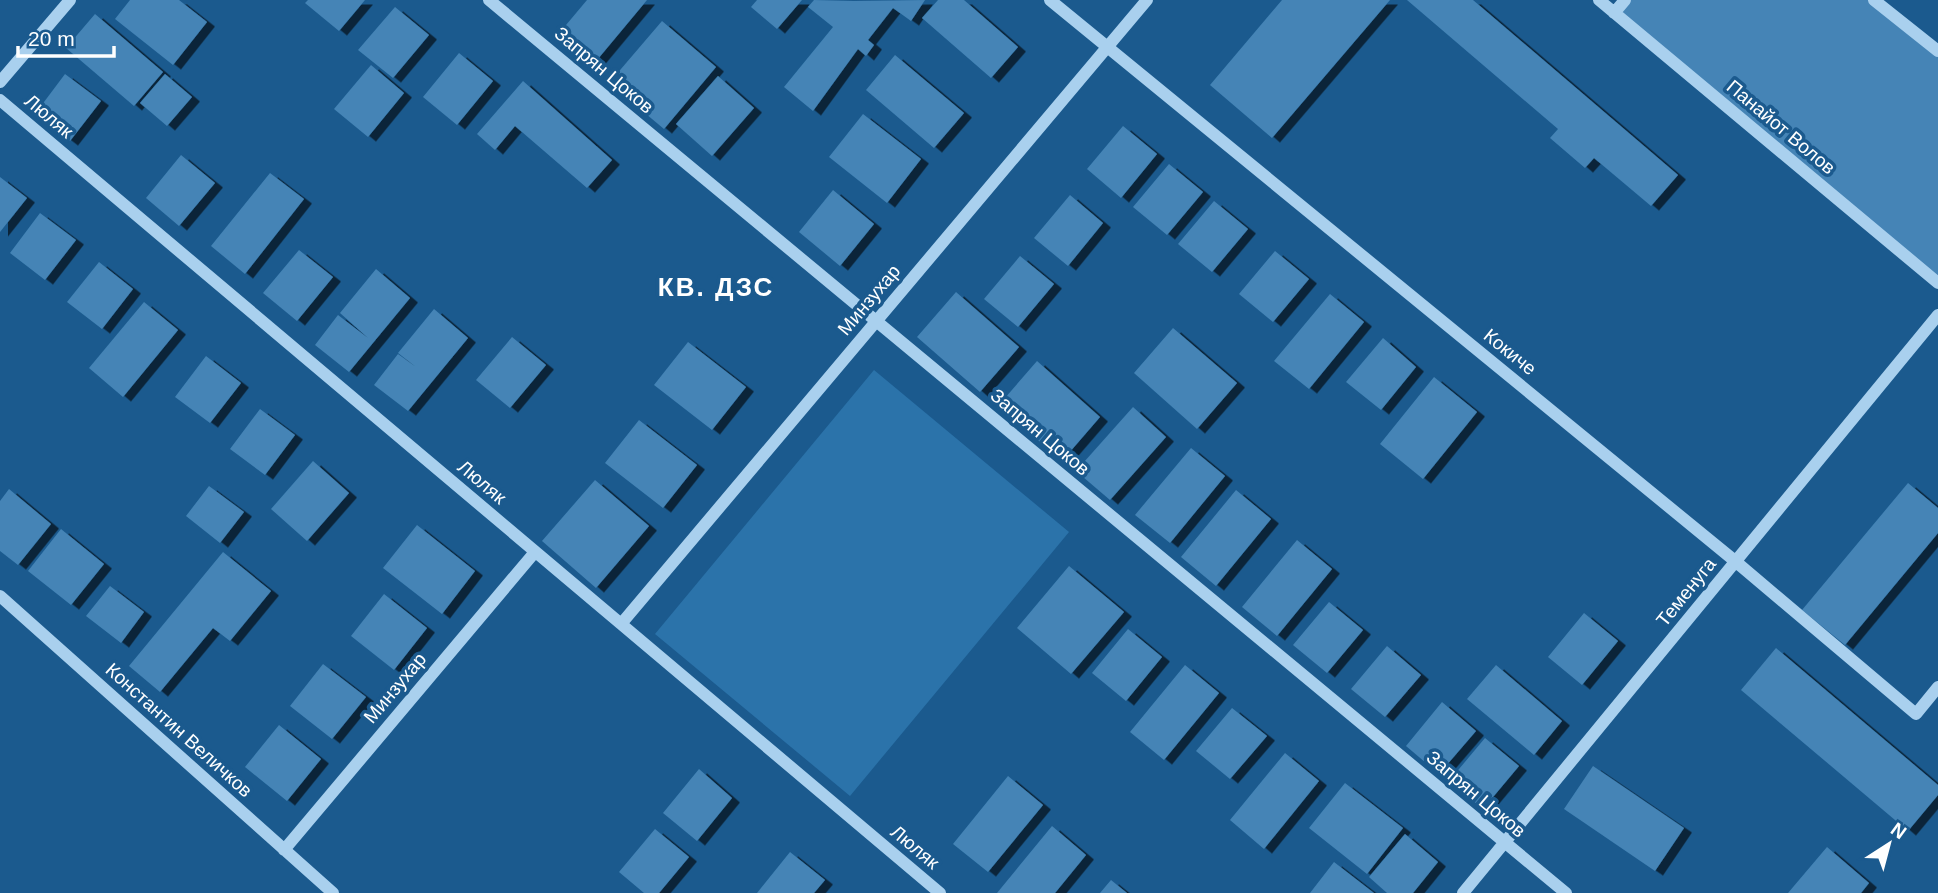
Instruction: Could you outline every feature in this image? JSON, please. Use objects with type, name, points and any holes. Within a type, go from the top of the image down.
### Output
[{"type":"street","points":[[0,82],[70,0]]},
{"type":"street","name":"Запрян Цоков","points":[[489,0],[1566,893]]},
{"type":"street","name":"Кокиче","points":[[1050,0],[1735,561],[1916,714],[1938,687]]},
{"type":"street","name":"Минзухар","points":[[621,624],[1147,0]]},
{"type":"street","name":"Панайот Волов","points":[[1599,0],[1938,283]]},
{"type":"street","points":[[1614,13],[1625,0]]},
{"type":"street","points":[[1874,0],[1938,51]]},
{"type":"street","name":"Люляк","points":[[0,100],[940,893]]},
{"type":"street","name":"Теменуга","points":[[1463,893],[1938,315]]},
{"type":"street","name":"Минзухар","points":[[284,850],[535,552]]},
{"type":"street","name":"Константин Величков","points":[[0,596],[333,893]]},
{"type":"shaded area","points":[[874,370],[1069,532],[850,796],[655,634]]},
{"type":"building","points":[[130,0],[179,0],[207,22],[173,65],[115,19]]},
{"type":"building","points":[[308,0],[365,0],[339,31],[305,3]]},
{"type":"building","points":[[587,0],[647,0],[597,60],[561,31]]},
{"type":"building","points":[[757,0],[802,0],[777,29],[751,7]]},
{"type":"building","points":[[814,0],[925,0],[911,21],[893,8],[868,40],[874,45],[866,56],[858,49],[813,111],[784,87],[833,27],[808,7]]},
{"type":"building","points":[[938,0],[964,0],[1018,47],[991,78],[922,18]]},
{"type":"building","points":[[1282,0],[1390,0],[1272,138],[1210,85]]},
{"type":"building","points":[[1407,0],[1473,0],[1678,175],[1651,206],[1594,158],[1585,168],[1550,138],[1558,129]]},
{"type":"building","points":[[1625,0],[1872,0],[1938,53],[1938,283],[1614,13]]},
{"type":"building","points":[[395,7],[429,35],[393,78],[358,50]]},
{"type":"building","points":[[95,14],[163,72],[134,106],[66,48]]},
{"type":"building","points":[[662,21],[716,67],[664,129],[609,83]]},
{"type":"building","points":[[459,53],[493,81],[457,125],[423,97]]},
{"type":"building","points":[[895,55],[964,113],[934,148],[866,90]]},
{"type":"building","points":[[371,65],[404,93],[368,137],[334,109]]},
{"type":"building","points":[[65,74],[101,101],[70,141],[35,114]]},
{"type":"building","points":[[165,74],[192,97],[167,126],[140,103]]},
{"type":"building","points":[[718,76],[754,108],[712,156],[676,124]]},
{"type":"building","points":[[523,81],[612,160],[587,188],[515,126],[495,150],[477,134]]},
{"type":"building","points":[[863,114],[921,159],[887,203],[829,157]]},
{"type":"building","points":[[1123,126],[1157,154],[1121,198],[1087,169]]},
{"type":"building","points":[[181,155],[215,183],[179,226],[146,198]]},
{"type":"building","points":[[1169,164],[1203,192],[1167,235],[1133,207]]},
{"type":"building","points":[[270,173],[304,199],[245,274],[211,246]]},
{"type":"building","points":[[0,177],[27,198],[0,232]]},
{"type":"building","points":[[833,190],[874,224],[840,266],[799,232]]},
{"type":"building","points":[[1070,195],[1103,223],[1068,266],[1034,238]]},
{"type":"building","points":[[1214,201],[1248,229],[1212,272],[1178,244]]},
{"type":"building","points":[[40,213],[76,240],[45,280],[10,253]]},
{"type":"building","points":[[299,250],[333,277],[297,321],[263,293]]},
{"type":"building","points":[[1275,251],[1309,279],[1273,322],[1239,294]]},
{"type":"building","points":[[1020,256],[1054,284],[1018,327],[984,299]]},
{"type":"building","points":[[99,262],[133,289],[102,329],[67,302]]},
{"type":"building","points":[[376,269],[410,298],[349,372],[315,345],[338,315],[368,338],[340,313]]},
{"type":"building","points":[[956,292],[1019,347],[980,392],[917,337]]},
{"type":"building","points":[[1330,294],[1364,322],[1309,389],[1274,361]]},
{"type":"building","points":[[144,302],[178,330],[123,397],[89,368]]},
{"type":"building","points":[[434,309],[468,338],[408,411],[374,385],[398,354],[416,367],[398,353]]},
{"type":"building","points":[[1173,328],[1237,383],[1197,429],[1134,373]]},
{"type":"building","points":[[512,337],[546,365],[510,408],[476,380]]},
{"type":"building","points":[[1383,338],[1416,367],[1381,410],[1346,382]]},
{"type":"building","points":[[688,342],[746,387],[712,430],[654,385]]},
{"type":"building","points":[[206,356],[241,383],[210,423],[175,397]]},
{"type":"building","points":[[1037,361],[1100,417],[1062,461],[998,406]]},
{"type":"building","points":[[1434,377],[1477,412],[1423,479],[1380,444]]},
{"type":"building","points":[[1133,407],[1166,437],[1110,500],[1076,471]]},
{"type":"building","points":[[260,409],[295,435],[265,475],[230,449]]},
{"type":"building","points":[[639,420],[697,465],[663,508],[605,463]]},
{"type":"building","points":[[1191,448],[1225,476],[1170,543],[1135,515]]},
{"type":"building","points":[[313,461],[349,493],[307,541],[271,509]]},
{"type":"building","points":[[595,480],[649,526],[596,588],[542,541]]},
{"type":"building","points":[[1908,483],[1938,508],[1938,533],[1845,645],[1802,610]]},
{"type":"building","points":[[209,486],[244,512],[220,543],[186,516]]},
{"type":"building","points":[[9,489],[51,524],[18,565],[0,551],[0,501]]},
{"type":"building","points":[[1236,490],[1271,519],[1216,586],[1181,557]]},
{"type":"building","points":[[417,525],[475,571],[442,614],[383,568]]},
{"type":"building","points":[[61,529],[104,564],[71,605],[28,571]]},
{"type":"building","points":[[1297,540],[1332,569],[1277,636],[1242,607]]},
{"type":"building","points":[[223,552],[271,591],[230,641],[213,628],[160,692],[129,666]]},
{"type":"building","points":[[1069,566],[1124,612],[1071,674],[1017,628]]},
{"type":"building","points":[[110,586],[144,612],[121,643],[86,616]]},
{"type":"building","points":[[384,594],[427,628],[394,670],[351,636]]},
{"type":"building","points":[[1329,602],[1363,630],[1327,673],[1293,645]]},
{"type":"building","points":[[1584,613],[1618,641],[1582,685],[1548,657]]},
{"type":"building","points":[[1128,629],[1162,657],[1126,701],[1092,673]]},
{"type":"building","points":[[1387,646],[1421,675],[1385,717],[1351,689]]},
{"type":"building","points":[[1776,648],[1938,785],[1938,795],[1908,831],[1741,690]]},
{"type":"building","points":[[323,664],[366,697],[332,739],[290,706]]},
{"type":"building","points":[[1185,665],[1219,693],[1164,760],[1130,732]]},
{"type":"building","points":[[1496,665],[1562,721],[1534,755],[1467,699]]},
{"type":"building","points":[[1442,702],[1476,731],[1439,774],[1406,746]]},
{"type":"building","points":[[1232,708],[1267,736],[1230,779],[1196,751]]},
{"type":"building","points":[[279,725],[321,759],[287,801],[245,767]]},
{"type":"building","points":[[1485,738],[1519,766],[1483,809],[1449,781]]},
{"type":"building","points":[[1285,753],[1319,781],[1264,849],[1230,820]]},
{"type":"building","points":[[1593,766],[1684,828],[1655,871],[1564,809]]},
{"type":"building","points":[[699,769],[732,798],[697,841],[663,813]]},
{"type":"building","points":[[1008,776],[1043,805],[988,872],[953,844]]},
{"type":"building","points":[[1345,783],[1403,828],[1367,874],[1309,828]]},
{"type":"building","points":[[1052,826],[1086,855],[1055,893],[997,893]]},
{"type":"building","points":[[655,829],[689,857],[659,893],[644,893],[619,872]]},
{"type":"building","points":[[1405,834],[1438,862],[1413,893],[1387,893],[1369,877]]},
{"type":"building","points":[[1827,847],[1869,883],[1861,893],[1788,893]]},
{"type":"building","points":[[790,852],[825,880],[814,893],[757,893]]},
{"type":"building","points":[[1334,862],[1374,893],[1310,893]]},
{"type":"building","points":[[1111,880],[1127,893],[1100,893]]},
{"type":"district","name":"КВ. ДЗС","points":[[716,287]]}]
